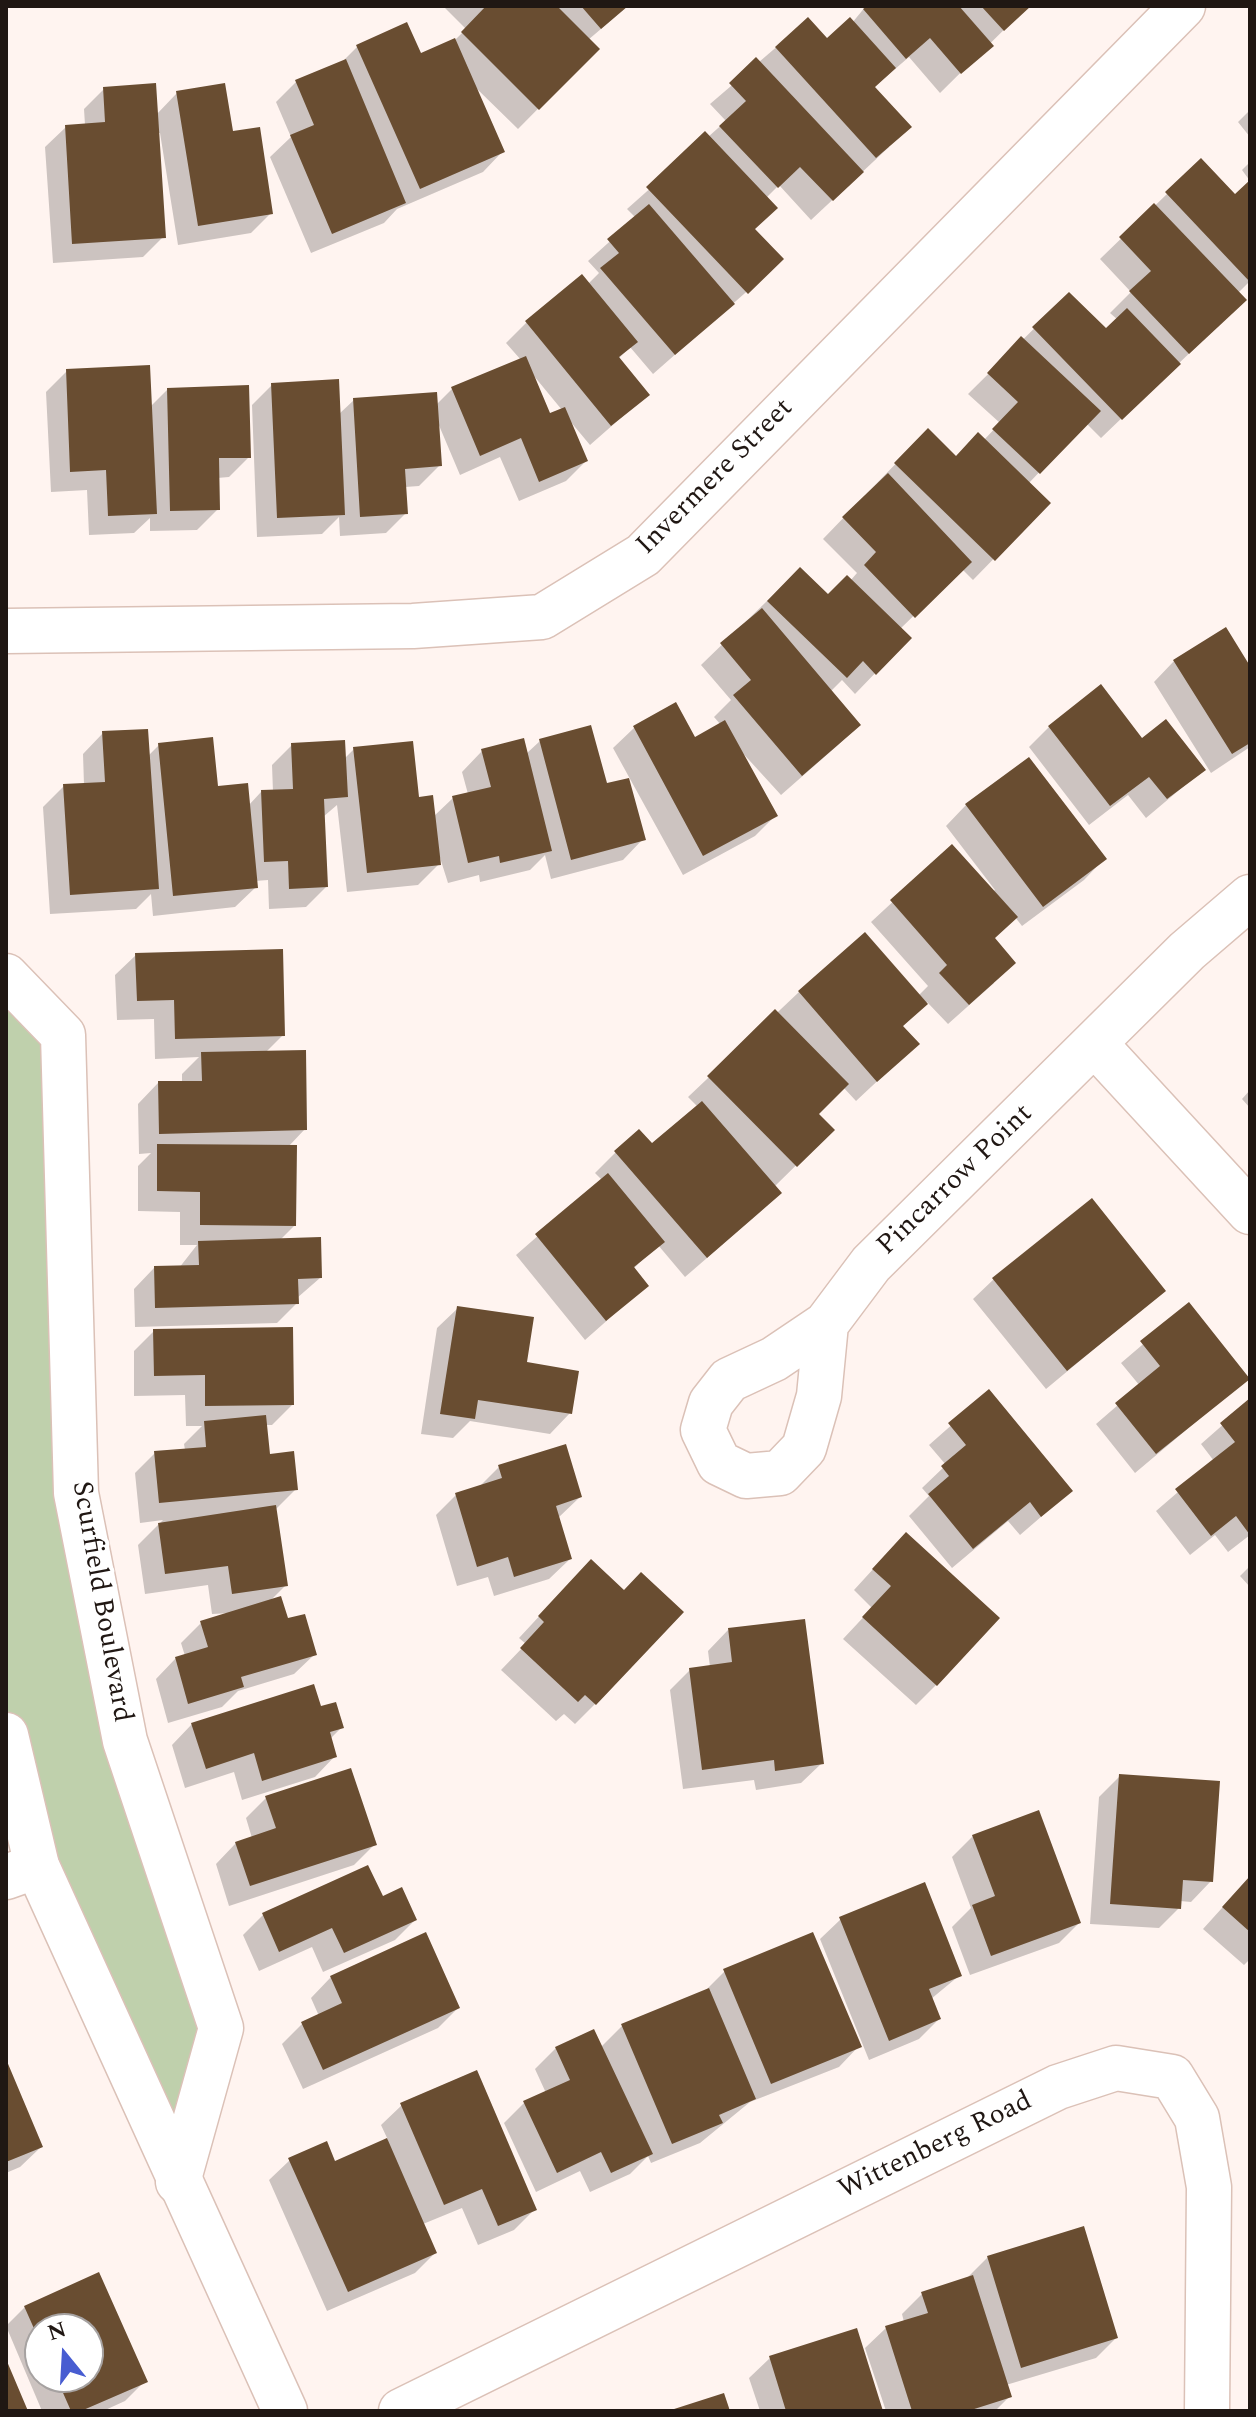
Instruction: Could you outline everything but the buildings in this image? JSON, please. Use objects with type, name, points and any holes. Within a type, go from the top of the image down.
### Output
[{"type":"street","name":"Invermere Street","points":[[6,631],[413,626],[542,617],[643,555],[1183,6]]},
{"type":"street","name":"Pincarrow Point","points":[[826,1324],[871,1264],[1187,951],[1250,897]]},
{"type":"street","name":"Scurfield Boulevard","points":[[6,976],[63,1035],[76,1493],[125,1741],[221,2028],[178,2182]]},
{"type":"street","points":[[1095,1044],[1250,1212]]},
{"type":"street","points":[[6,1735],[21,1871],[178,2182],[285,2411]]},
{"type":"street","name":"Wittenberg Road","points":[[401,2411],[1058,2087],[1116,2068],[1172,2077],[1197,2118],[1209,2187],[1207,2411]]},
{"type":"green space","points":[[6,976],[63,1035],[76,1493],[221,2028],[178,2182],[6,1735]]}]
